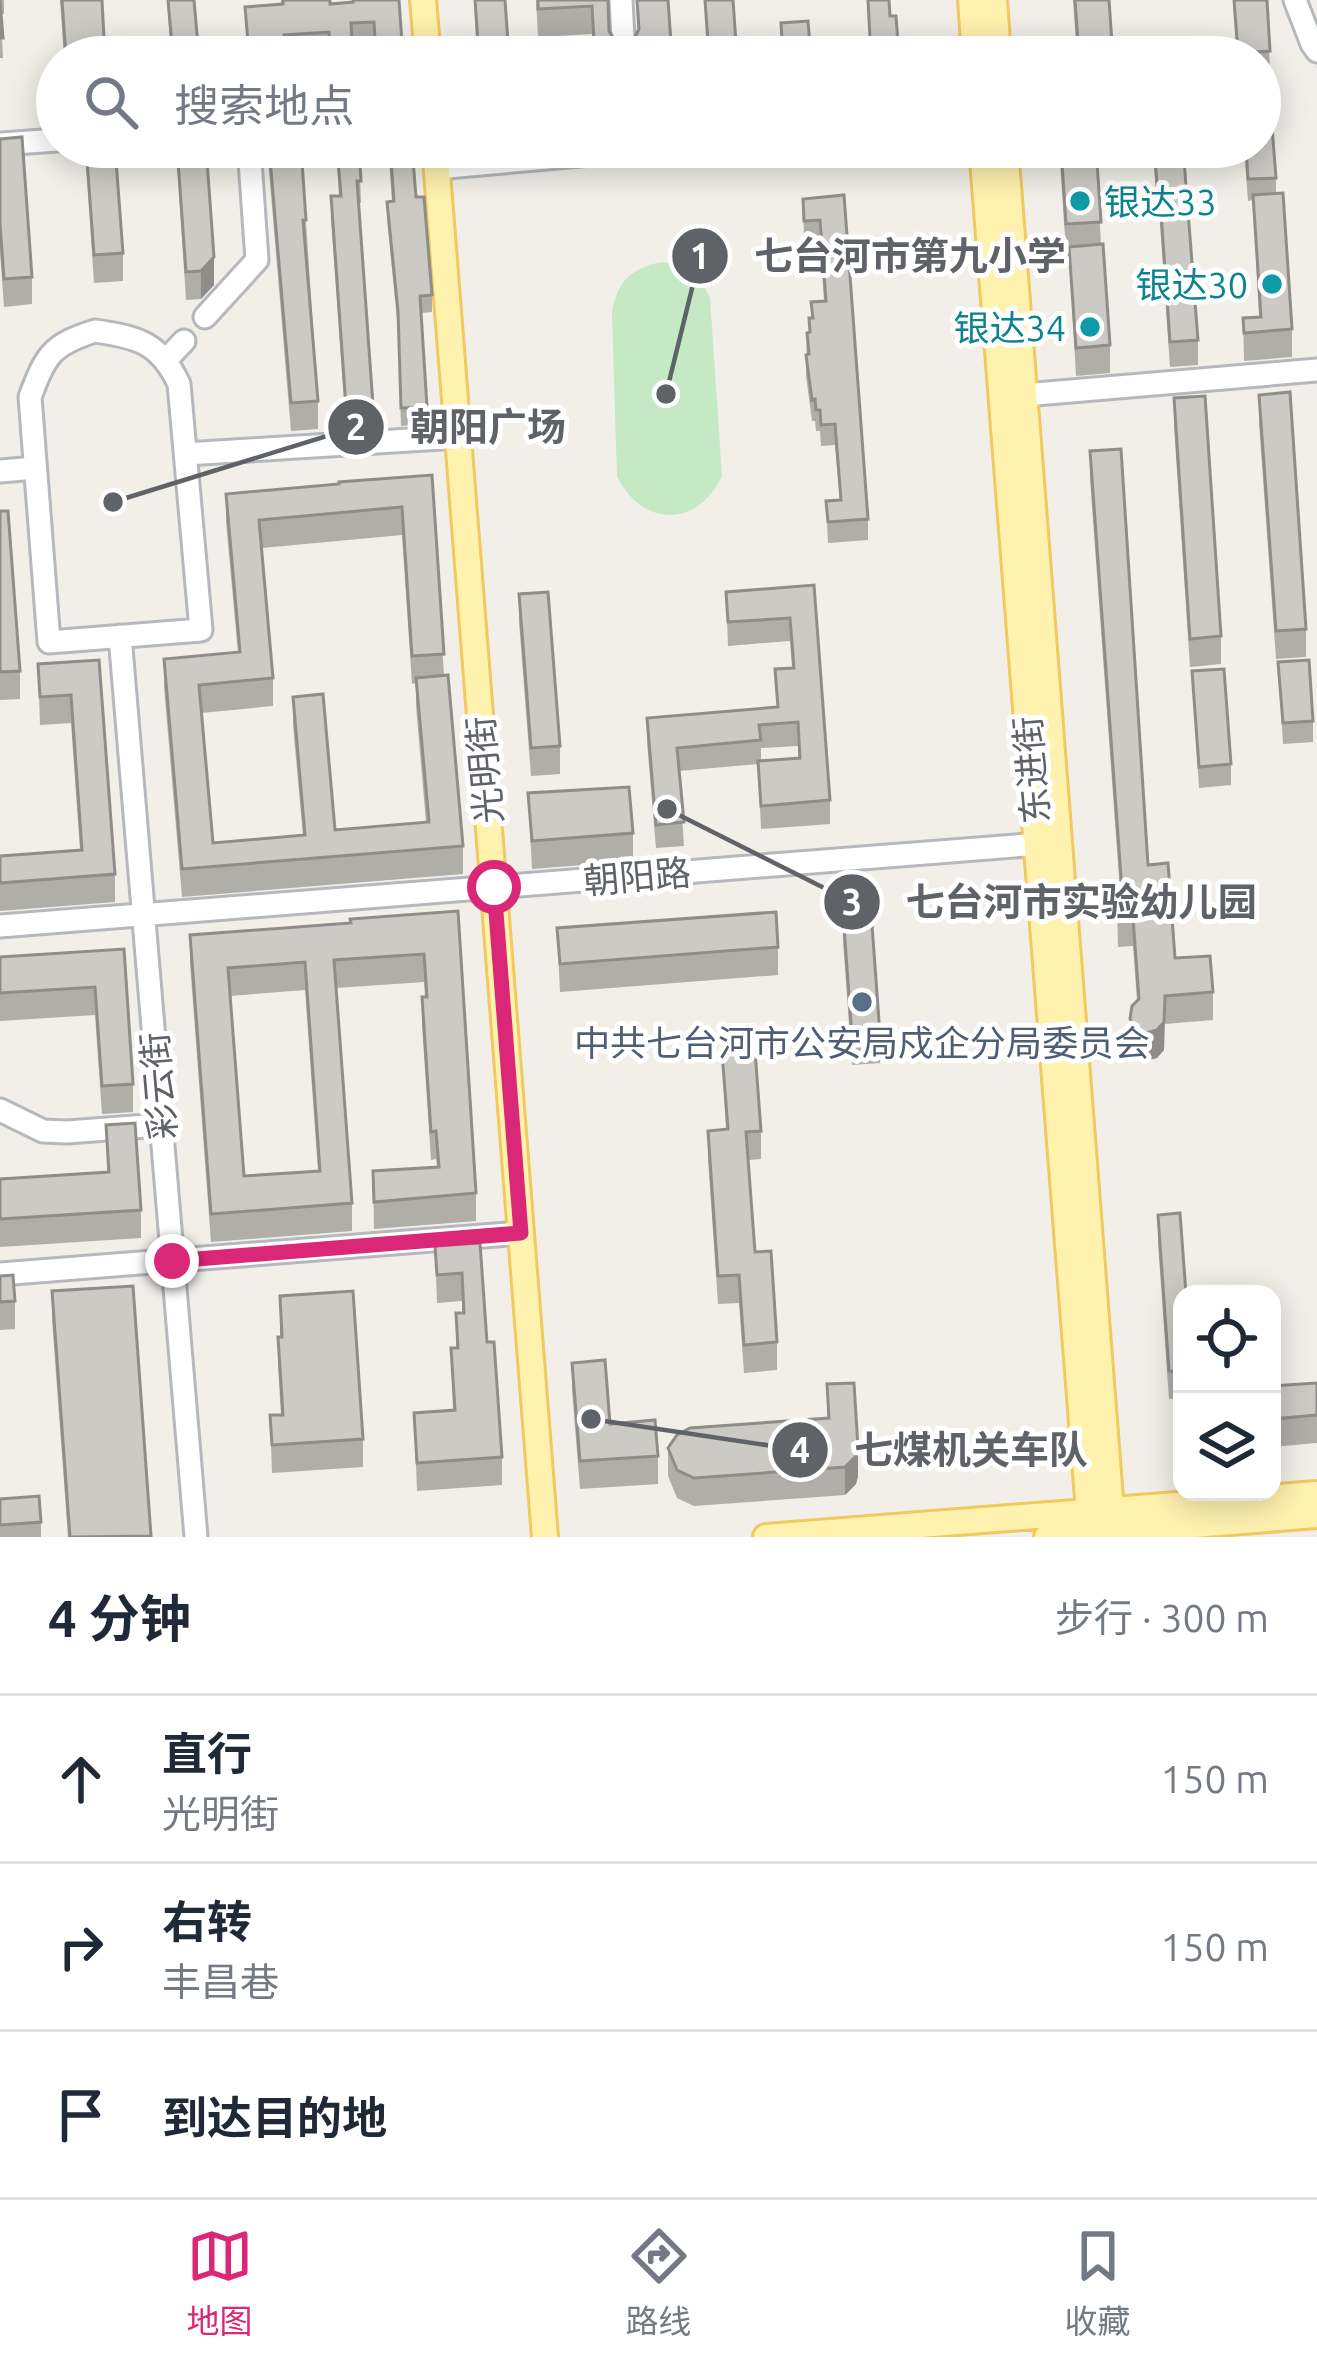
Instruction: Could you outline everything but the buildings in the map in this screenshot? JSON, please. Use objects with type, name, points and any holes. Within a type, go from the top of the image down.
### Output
[{"type":"main road","points":[[423,0],[426,36]]},
{"type":"main road","points":[[970,0],[973,36]]},
{"type":"main road","points":[[994,0],[997,36]]},
{"type":"main road","name":"光明街","points":[[437,168],[544,1537]]},
{"type":"main road","name":"东进街","points":[[984,168],[1048,843],[1101,1527]]},
{"type":"main road","name":"东进街","points":[[1007,168],[1048,843]]},
{"type":"main road","points":[[1047,1537],[1317,1494]]},
{"type":"main road","points":[[766,1537],[1317,1516]]},
{"type":"street","points":[[621,0],[623,36]]},
{"type":"street","points":[[1295,0],[1317,51]]},
{"type":"street","points":[[0,144],[36,141]]},
{"type":"street","points":[[206,317],[257,260],[250,168]]},
{"type":"street","points":[[95,331],[151,345],[167,359],[179,384],[201,629],[49,643],[29,397],[42,365],[62,342],[95,331]]},
{"type":"street","points":[[167,359],[184,341]]},
{"type":"street","points":[[1024,395],[1317,370]]},
{"type":"street","points":[[186,454],[458,437]]},
{"type":"street","points":[[0,471],[35,468]]},
{"type":"street","name":"彩云街","points":[[120,635],[196,1537]]},
{"type":"street","name":"朝阳路","points":[[0,926],[1048,843]]},
{"type":"street","points":[[0,1110],[43,1131],[161,1125]]},
{"type":"street","points":[[0,1274],[521,1233]]},
{"type":"green space","points":[[663,262],[692,273],[710,298],[722,476],[699,505],[670,515],[641,505],[617,476],[612,313],[627,278]]},
{"type":"place","name":"银达33","points":[[1080,201]]},
{"type":"place","name":"银达30","points":[[1272,284]]},
{"type":"place","name":"银达34","points":[[1090,327]]},
{"type":"place","name":"七台河市第九小学","points":[[666,394]]},
{"type":"place","name":"朝阳广场","points":[[113,502]]},
{"type":"place","name":"七台河市实验幼儿园","points":[[667,809]]},
{"type":"place","name":"中共七台河市公安局戍企分局委员会","points":[[862,1002]]},
{"type":"place","name":"七煤机关车队","points":[[591,1419]]},
{"type":"route","points":[[172,1261],[521,1233],[494,887]]}]
